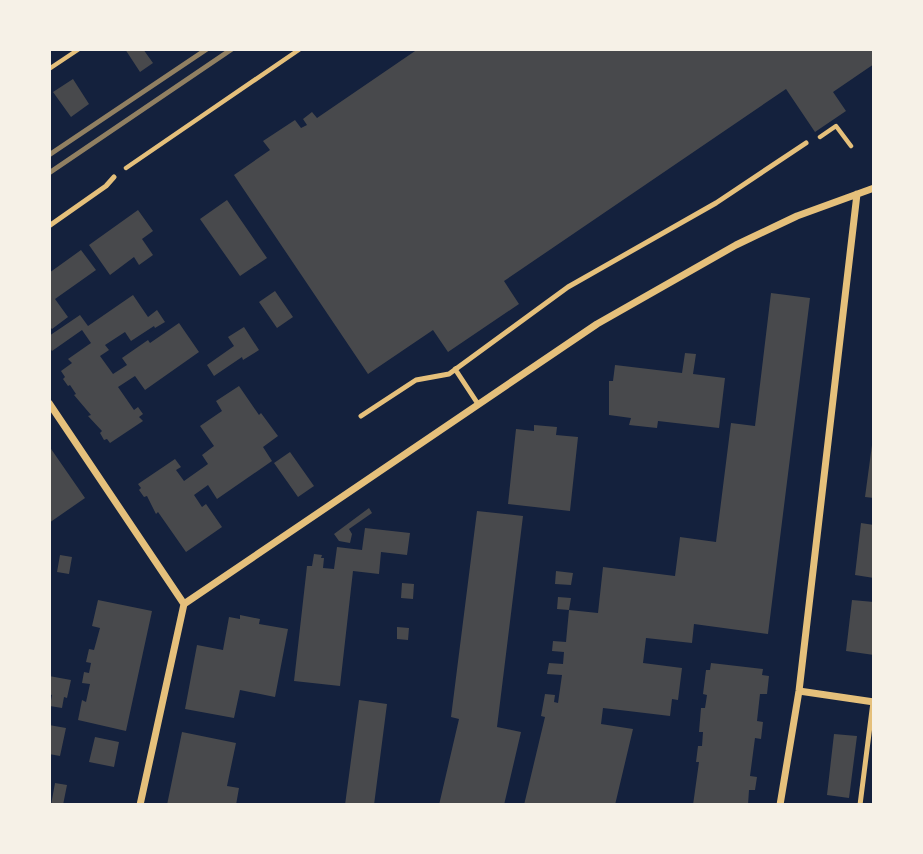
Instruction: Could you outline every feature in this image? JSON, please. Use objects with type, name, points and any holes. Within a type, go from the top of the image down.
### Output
[{"type":"street","points":[[140,805],[184,604],[597,324],[736,245],[797,216],[874,188]]},
{"type":"street","points":[[780,805],[799,691],[857,194]]},
{"type":"street","points":[[49,403],[184,604]]},
{"type":"street","points":[[799,691],[874,702]]},
{"type":"lane","points":[[361,416],[416,380],[449,374],[568,287],[716,203],[806,143]]},
{"type":"lane","points":[[49,226],[106,186],[114,177]]},
{"type":"lane","points":[[455,369],[478,404]]},
{"type":"lane","points":[[860,805],[874,702]]},
{"type":"path","points":[[49,69],[79,49]]},
{"type":"path","points":[[114,177],[300,49]]},
{"type":"path","points":[[806,143],[836,126],[851,146]]},
{"type":"building","points":[[125,49],[143,49],[153,63],[140,72]]},
{"type":"building","points":[[418,49],[874,49],[874,64],[833,92],[846,111],[815,132],[786,89],[504,281],[519,304],[448,352],[433,330],[368,374],[234,175],[270,150],[263,141],[295,120],[301,128],[307,125],[303,119],[312,112],[317,118]]},
{"type":"building","points":[[73,79],[89,104],[71,117],[53,92]]},
{"type":"building","points":[[227,200],[267,258],[240,276],[200,219]]},
{"type":"building","points":[[138,210],[153,231],[142,239],[153,255],[139,265],[134,257],[110,275],[89,245]]},
{"type":"building","points":[[81,250],[96,270],[55,299],[68,317],[52,329],[49,326],[49,273]]},
{"type":"building","points":[[275,291],[293,317],[277,328],[259,302]]},
{"type":"building","points":[[771,293],[810,298],[768,634],[694,624],[692,643],[646,638],[643,663],[682,668],[678,700],[672,699],[670,716],[603,708],[601,724],[633,729],[615,805],[524,805],[545,717],[541,716],[545,694],[555,695],[554,702],[558,703],[562,675],[547,674],[549,663],[563,664],[564,652],[552,651],[553,641],[566,642],[569,610],[598,613],[603,567],[675,576],[680,537],[716,542],[731,423],[755,426]]},
{"type":"building","points":[[133,295],[148,317],[157,310],[165,322],[131,341],[125,332],[105,345],[109,350],[100,356],[113,374],[127,365],[122,358],[179,323],[199,352],[145,390],[135,376],[118,387],[134,410],[138,407],[143,414],[139,417],[143,421],[110,443],[107,439],[104,440],[100,433],[102,431],[88,416],[91,415],[63,379],[65,377],[61,371],[72,363],[68,359],[91,343],[82,330],[52,351],[49,347],[49,336],[80,315],[88,326]]},
{"type":"building","points":[[244,327],[259,350],[243,360],[242,357],[214,376],[207,365],[234,346],[228,337]]},
{"type":"building","points":[[685,353],[696,354],[693,374],[725,378],[719,428],[658,421],[657,428],[629,425],[631,418],[609,415],[609,381],[613,381],[615,365],[682,373]]},
{"type":"building","points":[[239,386],[278,436],[263,447],[272,461],[217,499],[208,485],[194,495],[202,507],[206,504],[222,527],[186,552],[158,512],[156,514],[147,496],[144,497],[139,490],[141,488],[138,484],[175,459],[181,467],[176,470],[184,481],[208,464],[202,455],[214,446],[200,426],[222,411],[216,401]]},
{"type":"building","points":[[534,425],[557,427],[556,435],[578,437],[570,511],[508,504],[516,429],[534,431]]},
{"type":"building","points":[[874,445],[874,498],[865,497]]},
{"type":"building","points":[[49,446],[85,498],[49,523]]},
{"type":"building","points":[[290,452],[314,486],[298,497],[274,463]]},
{"type":"building","points":[[369,508],[372,513],[349,529],[352,534],[350,543],[339,541],[334,534]]},
{"type":"building","points":[[477,511],[523,516],[497,727],[521,732],[504,805],[439,805],[459,719],[451,717]]},
{"type":"building","points":[[861,523],[874,525],[874,578],[855,575]]},
{"type":"building","points":[[365,528],[410,533],[407,555],[381,552],[379,574],[353,571],[340,686],[294,681],[307,566],[312,566],[314,554],[324,558],[323,568],[334,569],[337,547],[362,550]]},
{"type":"building","points":[[60,555],[72,557],[69,574],[57,572]]},
{"type":"building","points":[[556,571],[573,573],[571,585],[555,584]]},
{"type":"building","points":[[402,583],[414,584],[413,599],[401,598]]},
{"type":"building","points":[[558,597],[571,598],[569,610],[557,609]]},
{"type":"building","points":[[98,600],[152,611],[126,731],[78,720],[82,700],[86,702],[90,684],[82,683],[84,672],[89,673],[91,663],[86,662],[89,649],[94,650],[100,628],[92,626]]},
{"type":"building","points":[[852,600],[874,602],[874,655],[846,651]]},
{"type":"building","points":[[240,615],[260,619],[259,624],[288,629],[275,697],[240,690],[234,718],[185,709],[197,645],[223,650],[229,617],[240,619]]},
{"type":"building","points":[[397,627],[409,628],[408,640],[397,639]]},
{"type":"building","points":[[711,663],[763,669],[762,675],[769,676],[767,694],[760,694],[757,721],[763,722],[761,739],[755,738],[750,776],[757,777],[755,790],[749,790],[748,805],[693,805],[699,762],[696,762],[698,746],[702,746],[703,732],[699,732],[701,708],[705,708],[707,695],[703,694],[706,670],[710,670]]},
{"type":"building","points":[[49,676],[71,680],[62,708],[50,706],[52,695],[49,694]]},
{"type":"building","points":[[359,700],[387,704],[374,805],[345,805]]},
{"type":"building","points":[[49,725],[66,728],[60,756],[49,754]]},
{"type":"building","points":[[182,732],[236,743],[227,786],[239,788],[236,805],[167,805]]},
{"type":"building","points":[[834,734],[857,736],[849,798],[827,795]]},
{"type":"building","points":[[95,737],[119,742],[114,767],[89,762]]},
{"type":"building","points":[[55,783],[67,785],[63,805],[51,805]]},
{"type":"railway","points":[[49,155],[207,49]]},
{"type":"railway","points":[[49,173],[232,49]]}]
